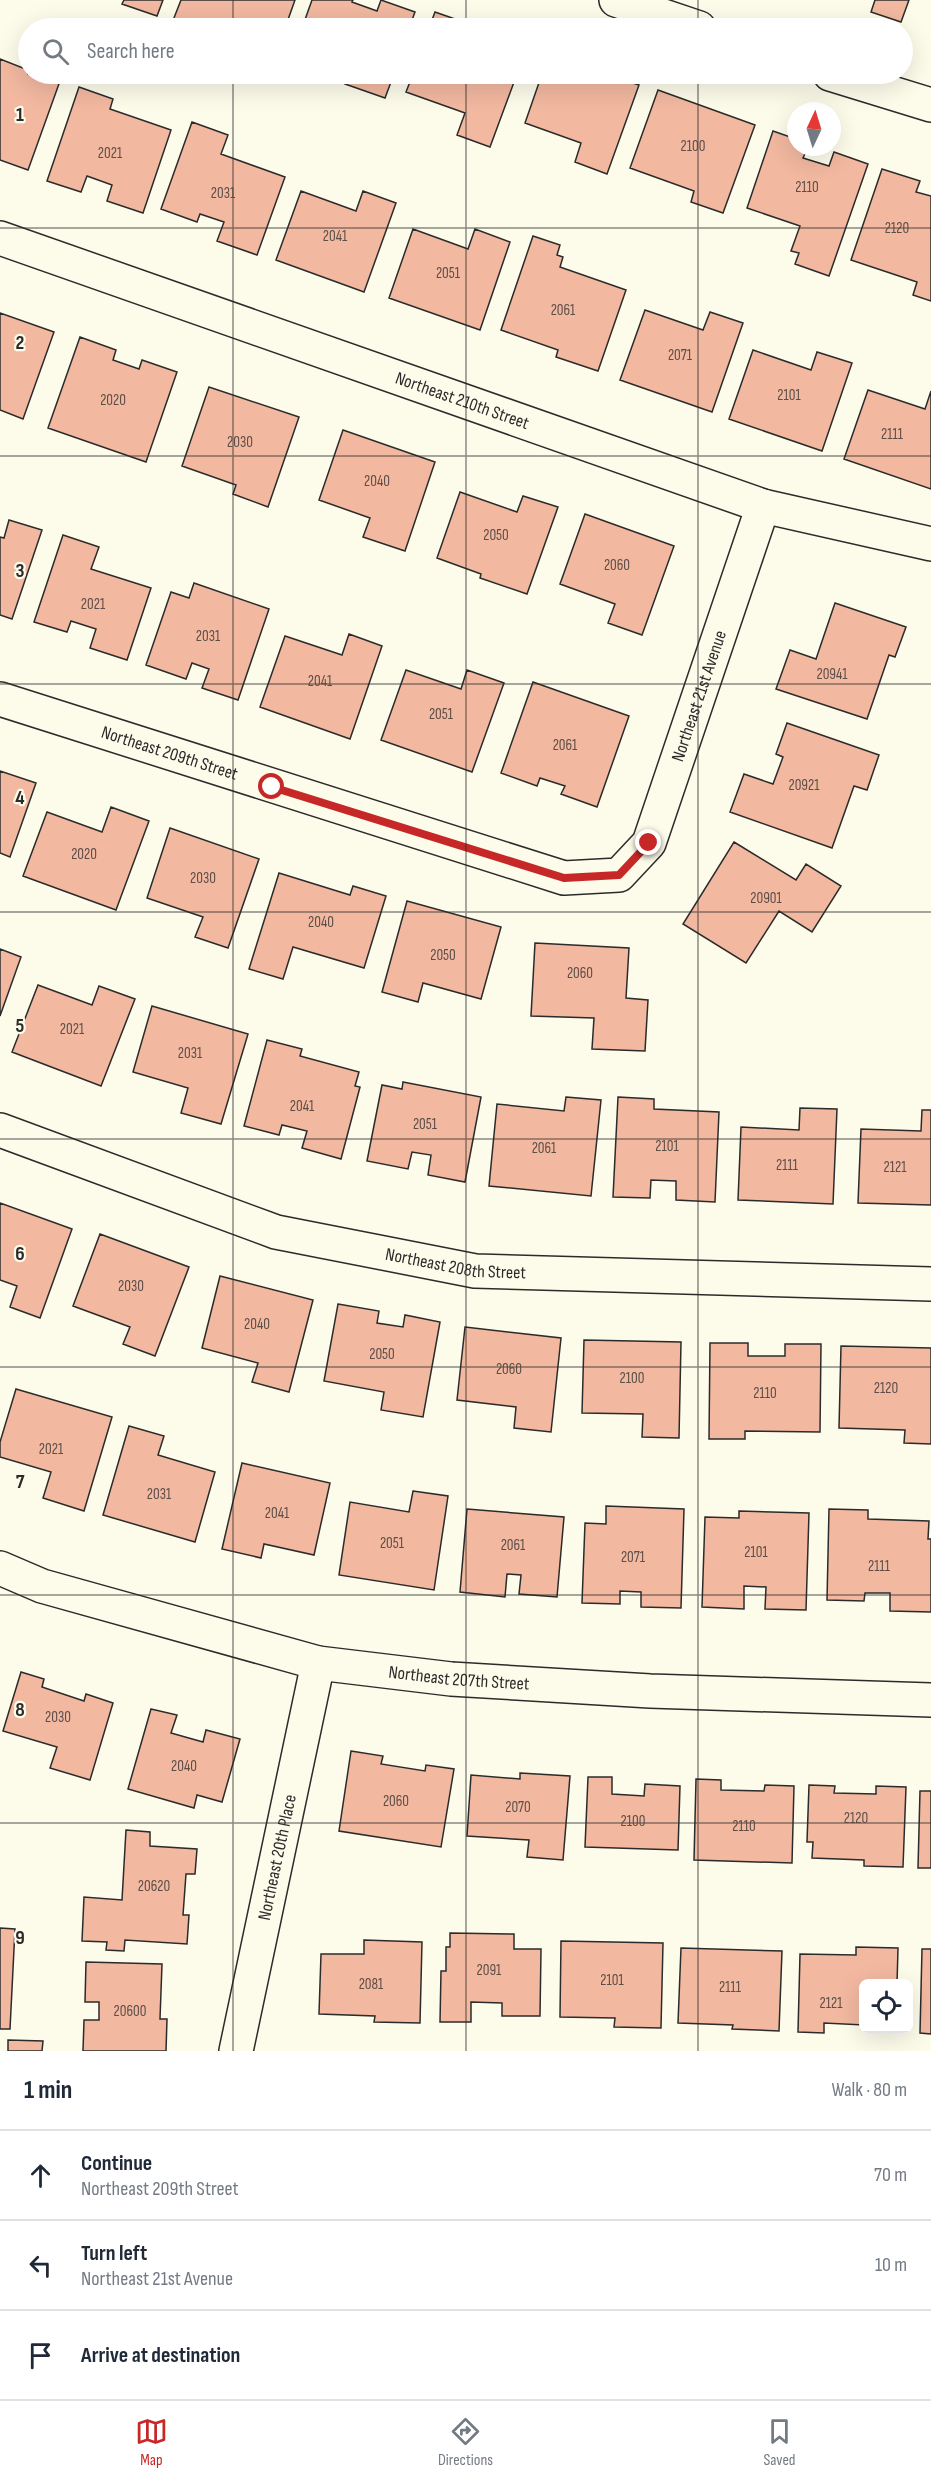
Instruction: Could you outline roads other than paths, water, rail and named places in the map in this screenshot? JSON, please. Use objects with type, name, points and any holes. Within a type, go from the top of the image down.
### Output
[{"type":"street","points":[[616,0],[669,18]]},
{"type":"street","points":[[863,84],[931,105]]},
{"type":"street","name":"Northeast 210th Street","points":[[0,238],[764,506],[931,544]]},
{"type":"street","name":"Northeast 21st Avenue","points":[[619,875],[649,843],[764,506]]},
{"type":"street","name":"Northeast 209th Street","points":[[0,699],[283,791],[564,878],[619,875]]},
{"type":"street","name":"Northeast 208th Street","points":[[0,1130],[276,1232],[475,1272],[931,1284]]},
{"type":"street","name":"Northeast 207th Street","points":[[0,1569],[42,1586],[318,1663],[462,1680],[650,1691],[931,1700]]},
{"type":"street","name":"Northeast 20th Place","points":[[236,2051],[318,1663]]}]
